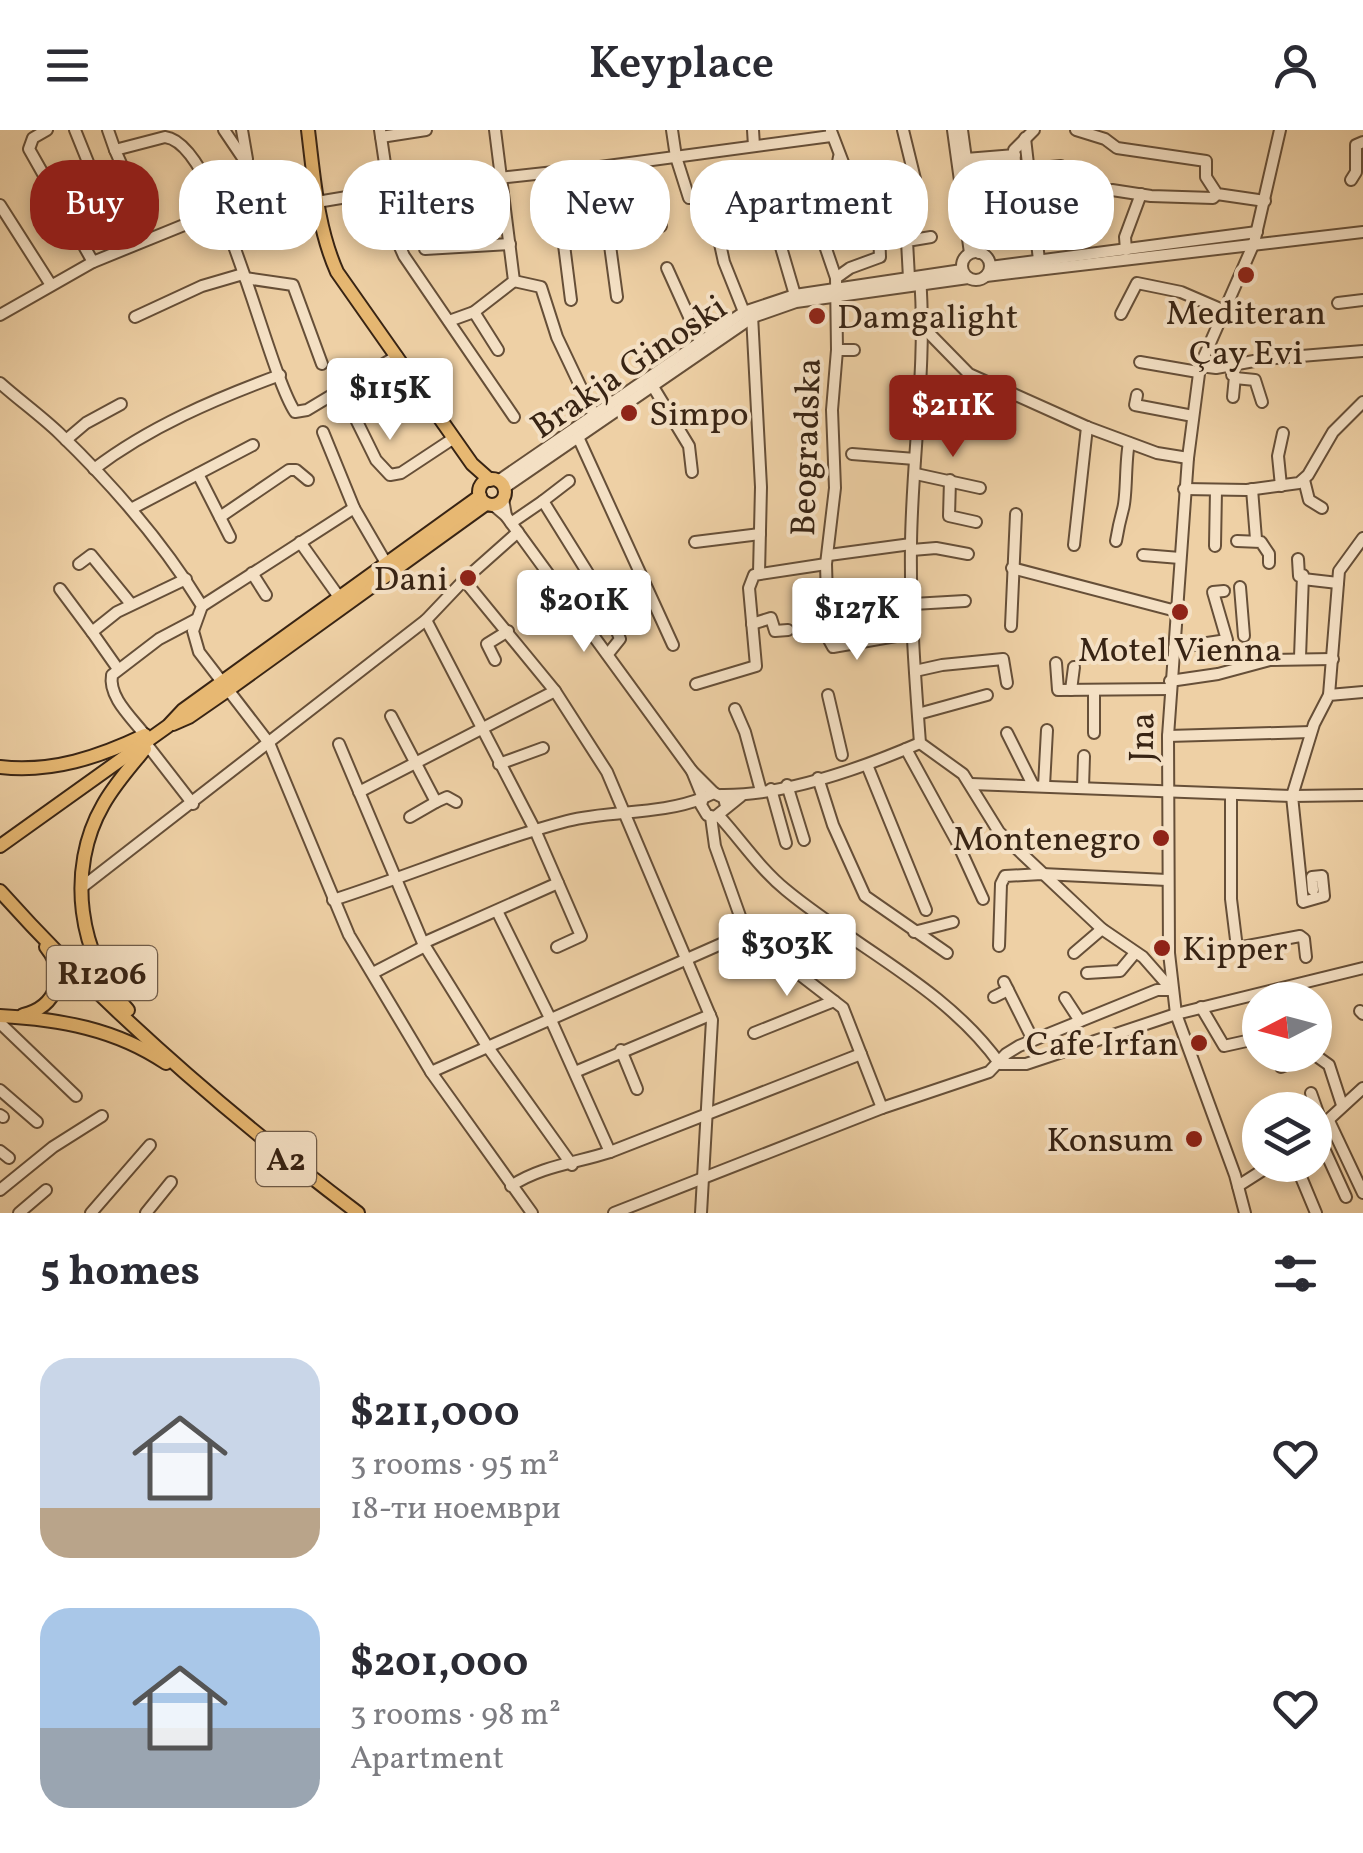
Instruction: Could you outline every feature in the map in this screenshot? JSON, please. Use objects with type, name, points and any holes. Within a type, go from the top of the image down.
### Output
[{"type":"main road","points":[[308,130],[312,160]]},
{"type":"main road","points":[[322,220],[337,272],[492,493]]},
{"type":"main road","name":"Brakja Ginoski","points":[[0,846],[168,726],[189,717],[339,597],[492,493]]},
{"type":"main road","name":"Brakja Ginoski","points":[[225,686],[492,493]]},
{"type":"main road","points":[[0,767],[50,767],[80,762],[146,741],[168,726]]},
{"type":"main road","name":"R1206","points":[[146,741],[102,807],[89,840],[82,888],[90,943],[107,983],[122,1003],[216,1101]]},
{"type":"main road","points":[[80,762],[87,777],[82,788],[98,798],[102,807]]},
{"type":"main road","name":"R1206","points":[[0,894],[52,954],[58,974],[54,996],[46,1005],[4,1019]]},
{"type":"main road","name":"A2","points":[[0,894],[216,1101],[358,1213]]},
{"type":"main road","name":"R1206","points":[[4,1019],[77,1026],[119,1037],[201,1087]]},
{"type":"street","points":[[47,130],[32,138],[29,148],[93,262]]},
{"type":"street","points":[[75,130],[87,160]]},
{"type":"street","points":[[108,130],[119,160]]},
{"type":"street","points":[[224,130],[240,139]]},
{"type":"street","points":[[385,160],[381,133],[426,130]]},
{"type":"street","points":[[495,130],[499,160]]},
{"type":"street","points":[[672,130],[676,157],[690,198]]},
{"type":"street","points":[[753,130],[754,146]]},
{"type":"street","points":[[902,130],[910,160]]},
{"type":"street","points":[[953,130],[974,253]]},
{"type":"street","points":[[962,130],[974,253]]},
{"type":"street","points":[[1076,130],[1105,139],[1118,148],[1206,162],[1206,177],[1217,194],[1265,201]]},
{"type":"street","name":"Jna","points":[[1245,1213],[1176,1014],[1172,990],[1168,736],[1184,489],[1199,369],[1255,238],[1280,130]]},
{"type":"street","points":[[653,160],[831,133],[871,212],[880,257]]},
{"type":"street","points":[[1015,160],[1014,150],[1030,134]]},
{"type":"street","points":[[1030,134],[1030,160]]},
{"type":"street","points":[[115,150],[146,140],[173,138],[191,160]]},
{"type":"street","points":[[1351,180],[1356,172],[1356,145],[1363,142]]},
{"type":"street","name":"Beogradska","points":[[827,599],[835,488],[832,410],[836,350],[835,288],[824,240],[839,155]]},
{"type":"street","points":[[966,159],[1015,155]]},
{"type":"street","points":[[1114,190],[1213,198],[1217,194]]},
{"type":"street","points":[[1126,250],[1125,237],[1141,194]]},
{"type":"street","points":[[0,205],[51,286]]},
{"type":"street","points":[[0,315],[93,262],[179,227]]},
{"type":"street","name":"Brakja Ginoski","points":[[492,493],[700,341],[749,313],[795,295],[965,274],[978,280],[988,272],[1039,260],[1126,250],[1255,238],[1265,245],[1363,232]]},
{"type":"street","points":[[920,743],[911,547],[924,328],[907,241],[931,237]]},
{"type":"street","name":"Brakja Ginoski","points":[[988,272],[1255,238]]},
{"type":"street","points":[[510,244],[514,281]]},
{"type":"street","points":[[235,250],[295,412],[307,410],[398,356]]},
{"type":"street","points":[[404,250],[514,417]]},
{"type":"street","points":[[565,250],[571,300]]},
{"type":"street","points":[[611,250],[617,296]]},
{"type":"street","points":[[721,250],[749,313],[764,526],[760,573]]},
{"type":"street","points":[[782,250],[795,295]]},
{"type":"street","points":[[1038,250],[1039,260]]},
{"type":"street","points":[[974,253],[987,258],[988,272]]},
{"type":"street","points":[[965,274],[963,260],[974,253]]},
{"type":"street","points":[[835,288],[850,268],[880,257],[907,256]]},
{"type":"street","points":[[667,268],[700,341]]},
{"type":"street","points":[[134,317],[202,286],[244,276],[292,285],[322,364]]},
{"type":"street","points":[[449,321],[474,312],[514,281]]},
{"type":"street","points":[[514,281],[541,287],[557,338],[594,415]]},
{"type":"street","points":[[1120,314],[1134,284],[1141,283],[1182,292],[1254,319]]},
{"type":"street","name":"Brakja Ginoski","points":[[492,493],[578,437],[749,313],[835,288]]},
{"type":"street","points":[[1338,302],[1363,300]]},
{"type":"street","points":[[474,312],[498,350]]},
{"type":"street","points":[[924,328],[969,374],[1086,427],[1156,452],[1188,458]]},
{"type":"street","points":[[836,350],[854,350]]},
{"type":"street","points":[[1140,362],[1199,369],[1363,351]]},
{"type":"street","points":[[1216,368],[1234,378],[1255,380],[1262,402]]},
{"type":"street","points":[[94,469],[120,450],[216,398],[280,375]]},
{"type":"street","points":[[1233,397],[1234,378]]},
{"type":"street","points":[[652,385],[689,446],[692,472]]},
{"type":"street","points":[[341,389],[376,460],[390,475],[401,473],[454,438]]},
{"type":"street","points":[[3,390],[66,440],[133,508],[202,606]]},
{"type":"street","points":[[1137,395],[1135,405],[1193,416]]},
{"type":"street","points":[[1184,489],[1252,489],[1304,480],[1333,432],[1363,402]]},
{"type":"street","points":[[66,440],[86,423],[121,404]]},
{"type":"street","points":[[1074,545],[1086,427]]},
{"type":"street","points":[[323,432],[354,508],[386,563]]},
{"type":"street","points":[[1280,486],[1278,456],[1283,434]]},
{"type":"street","points":[[578,437],[673,645]]},
{"type":"street","points":[[1116,541],[1124,508],[1128,443]]},
{"type":"street","points":[[133,508],[253,446]]},
{"type":"street","points":[[852,454],[915,459]]},
{"type":"street","points":[[220,517],[289,470],[296,470],[308,480]]},
{"type":"street","points":[[198,474],[230,538]]},
{"type":"street","points":[[916,474],[980,488]]},
{"type":"street","points":[[950,480],[950,516],[976,522]]},
{"type":"street","points":[[1304,480],[1309,500],[1322,508]]},
{"type":"street","points":[[82,888],[426,620],[511,524],[570,481]]},
{"type":"street","points":[[1252,489],[1256,540]]},
{"type":"street","points":[[1215,546],[1216,490]]},
{"type":"street","points":[[492,493],[715,806],[784,889],[938,999],[1000,1064]]},
{"type":"street","points":[[543,501],[604,598],[620,640],[608,654]]},
{"type":"street","points":[[354,508],[202,606],[192,631],[199,652],[270,743],[333,900],[373,973],[432,1072],[532,1213]]},
{"type":"street","points":[[1011,626],[1016,514]]},
{"type":"street","points":[[695,542],[764,526]]},
{"type":"street","points":[[1313,890],[1312,877],[1322,876],[1324,896],[1303,902],[1292,796],[1311,732],[1329,695],[1339,571],[1363,538]]},
{"type":"street","points":[[1237,541],[1256,540],[1266,548],[1269,563]]},
{"type":"street","points":[[300,542],[339,597]]},
{"type":"street","points":[[696,684],[756,666],[749,588],[754,575],[911,547],[968,554]]},
{"type":"street","points":[[79,564],[91,555],[131,604]]},
{"type":"street","points":[[1144,555],[1180,558]]},
{"type":"street","points":[[1298,559],[1303,580],[1300,657]]},
{"type":"street","points":[[1012,568],[1176,611]]},
{"type":"street","points":[[252,573],[266,594]]},
{"type":"street","points":[[92,632],[131,604],[186,579]]},
{"type":"street","points":[[464,580],[554,691],[607,772],[710,1015],[713,1036],[700,1213]]},
{"type":"street","points":[[1303,580],[1338,583]]},
{"type":"street","points":[[1240,587],[1244,636]]},
{"type":"street","points":[[60,589],[118,670]]},
{"type":"street","points":[[604,598],[619,590]]},
{"type":"street","points":[[1174,648],[1228,640],[1216,612],[1214,592],[1224,591]]},
{"type":"street","points":[[912,604],[965,602]]},
{"type":"street","points":[[1222,619],[1242,615]]},
{"type":"street","points":[[752,624],[770,618],[776,631],[788,630]]},
{"type":"street","points":[[193,804],[112,689],[112,675],[159,639],[195,620]]},
{"type":"street","points":[[426,620],[535,830],[581,936],[557,947]]},
{"type":"street","points":[[496,660],[487,644],[508,631]]},
{"type":"street","points":[[828,638],[833,646],[913,633]]},
{"type":"street","points":[[916,672],[942,665],[1003,660],[1007,683]]},
{"type":"street","points":[[1056,663],[1058,690],[1094,690],[1170,685],[1270,660],[1333,660]]},
{"type":"street","points":[[1072,690],[1074,667]]},
{"type":"street","points":[[1094,690],[1094,732]]},
{"type":"street","points":[[359,792],[554,691]]},
{"type":"street","points":[[1329,695],[1363,692]]},
{"type":"street","points":[[828,695],[844,764]]},
{"type":"street","points":[[918,714],[987,695]]},
{"type":"street","points":[[735,710],[786,844]]},
{"type":"street","points":[[390,716],[436,802]]},
{"type":"street","points":[[1039,786],[1048,730]]},
{"type":"street","points":[[1168,736],[1311,732]]},
{"type":"street","points":[[1007,733],[1039,786]]},
{"type":"street","points":[[333,900],[535,830],[590,815],[685,805],[715,806],[818,778],[844,764],[866,765],[920,743]]},
{"type":"street","points":[[920,743],[972,784],[999,832],[1102,929],[1139,955],[1172,990]]},
{"type":"street","points":[[339,744],[424,945],[487,1046],[572,1164]]},
{"type":"street","points":[[499,764],[543,748]]},
{"type":"street","points":[[906,749],[983,898]]},
{"type":"street","points":[[1082,788],[1084,756]]},
{"type":"street","points":[[866,765],[926,910]]},
{"type":"street","points":[[818,778],[833,825],[865,896],[947,953]]},
{"type":"street","points":[[972,784],[1363,795]]},
{"type":"street","points":[[786,785],[804,840]]},
{"type":"street","points":[[1231,794],[1231,898],[1237,948],[1300,936],[1304,939],[1306,957]]},
{"type":"street","points":[[410,817],[447,797],[456,802]]},
{"type":"street","points":[[715,806],[715,846],[746,932],[843,1008],[882,1108]]},
{"type":"street","points":[[999,946],[1002,879],[1009,875],[1168,880]]},
{"type":"street","points":[[373,973],[558,883]]},
{"type":"street","points":[[497,911],[610,1152]]},
{"type":"street","points":[[914,932],[954,922]]},
{"type":"street","points":[[1074,954],[1102,929]]},
{"type":"street","points":[[432,1072],[746,932]]},
{"type":"street","points":[[1087,973],[1120,971],[1139,955],[1169,953]]},
{"type":"street","points":[[1000,1064],[1026,1064],[1176,1014],[1363,968]]},
{"type":"street","points":[[994,997],[1006,986],[1033,1040]]},
{"type":"street","points":[[614,1213],[882,1108],[989,1072],[1006,1054],[1033,1040],[1157,990],[1172,990]]},
{"type":"street","points":[[1065,998],[1080,1022]]},
{"type":"street","points":[[754,1033],[834,1001]]},
{"type":"street","points":[[1201,1007],[1224,1046],[1242,1042]]},
{"type":"street","points":[[574,1072],[710,1015]]},
{"type":"street","points":[[4,1019],[76,1096]]},
{"type":"street","points":[[621,1050],[638,1089]]},
{"type":"street","points":[[511,1186],[534,1171],[610,1152],[861,1054]]},
{"type":"street","points":[[1331,1072],[1342,1105]]},
{"type":"street","points":[[0,1090],[37,1122]]},
{"type":"street","points":[[1332,1115],[1362,1092]]},
{"type":"street","points":[[0,1190],[54,1147],[102,1116]]},
{"type":"street","points":[[91,1213],[150,1144]]},
{"type":"street","points":[[1332,1145],[1363,1192]]},
{"type":"street","points":[[1332,1159],[1346,1197]]},
{"type":"street","points":[[146,1213],[171,1182]]},
{"type":"street","points":[[1238,1186],[1244,1182]]},
{"type":"street","points":[[1303,1182],[1316,1213]]},
{"type":"street","points":[[19,1213],[46,1190]]},
{"type":"place","name":"Mediteran Çay Evi","points":[[1246,275]]},
{"type":"place","name":"Damgalight","points":[[817,316]]},
{"type":"place","name":"Simpo","points":[[629,413]]},
{"type":"place","name":"Dani","points":[[468,578]]},
{"type":"place","name":"Motel Vienna","points":[[1180,612]]},
{"type":"place","name":"Montenegro","points":[[1161,838]]},
{"type":"place","name":"Kipper","points":[[1162,948]]},
{"type":"place","name":"Cafe Irfan","points":[[1199,1043]]},
{"type":"place","name":"Konsum","points":[[1194,1139]]}]
